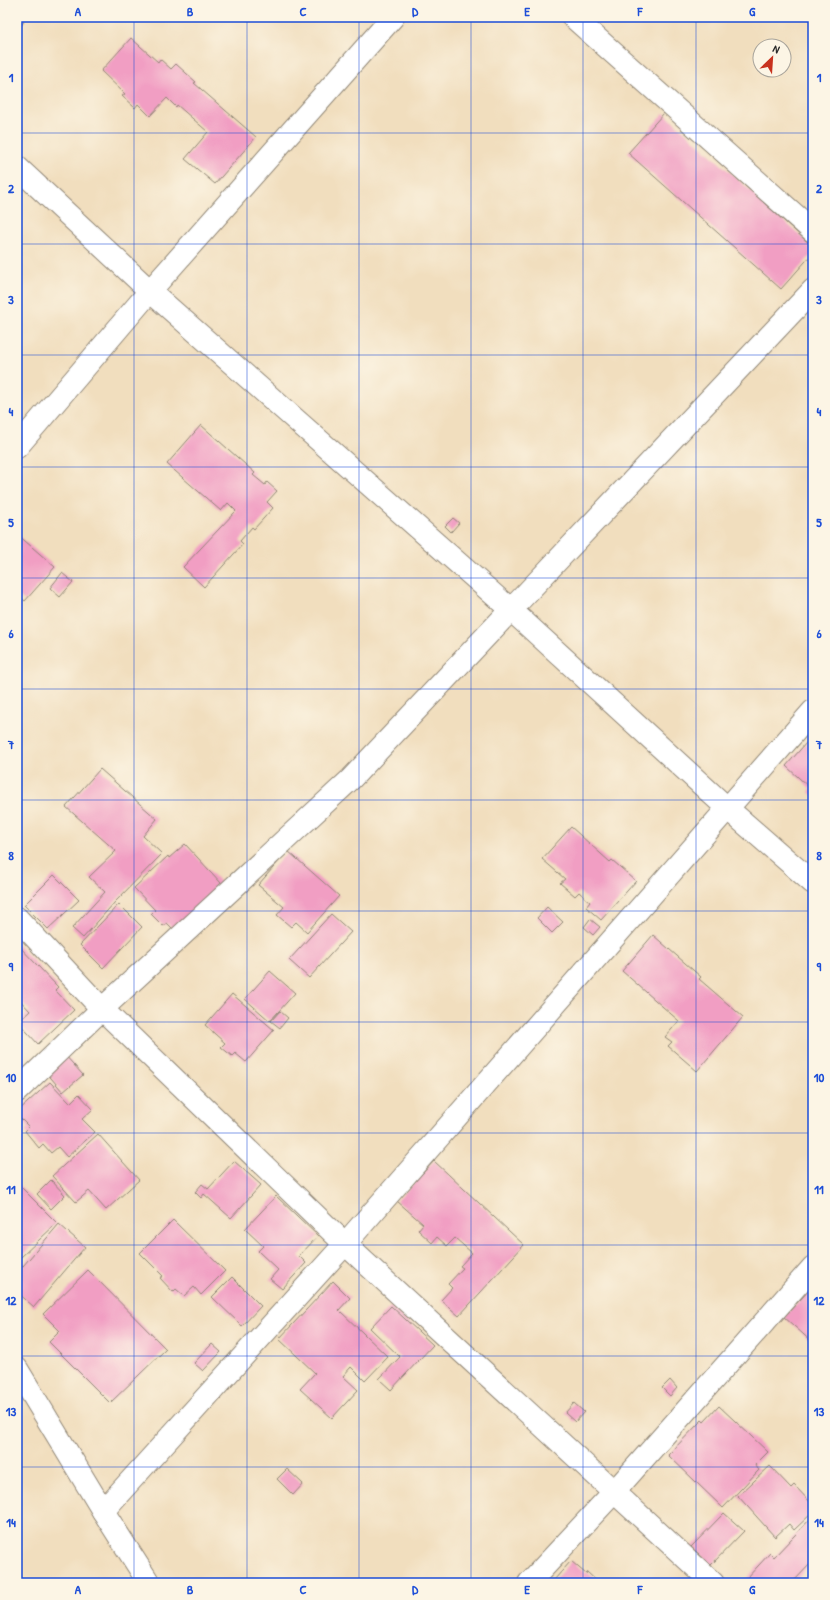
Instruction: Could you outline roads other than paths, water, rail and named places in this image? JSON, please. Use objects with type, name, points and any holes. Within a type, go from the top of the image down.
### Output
[{"type":"street","points":[[17,447],[150,291],[393,17]]},
{"type":"street","points":[[573,17],[813,231]]},
{"type":"street","points":[[17,167],[150,291],[510,609],[727,808],[813,883]]},
{"type":"street","points":[[17,1092],[102,1009],[351,779],[813,290]]},
{"type":"street","points":[[103,1512],[345,1244],[813,712]]},
{"type":"street","points":[[17,918],[102,1009],[345,1244],[713,1583]]},
{"type":"street","points":[[529,1583],[614,1492],[813,1267]]},
{"type":"street","points":[[17,1369],[103,1512],[149,1583]]}]
